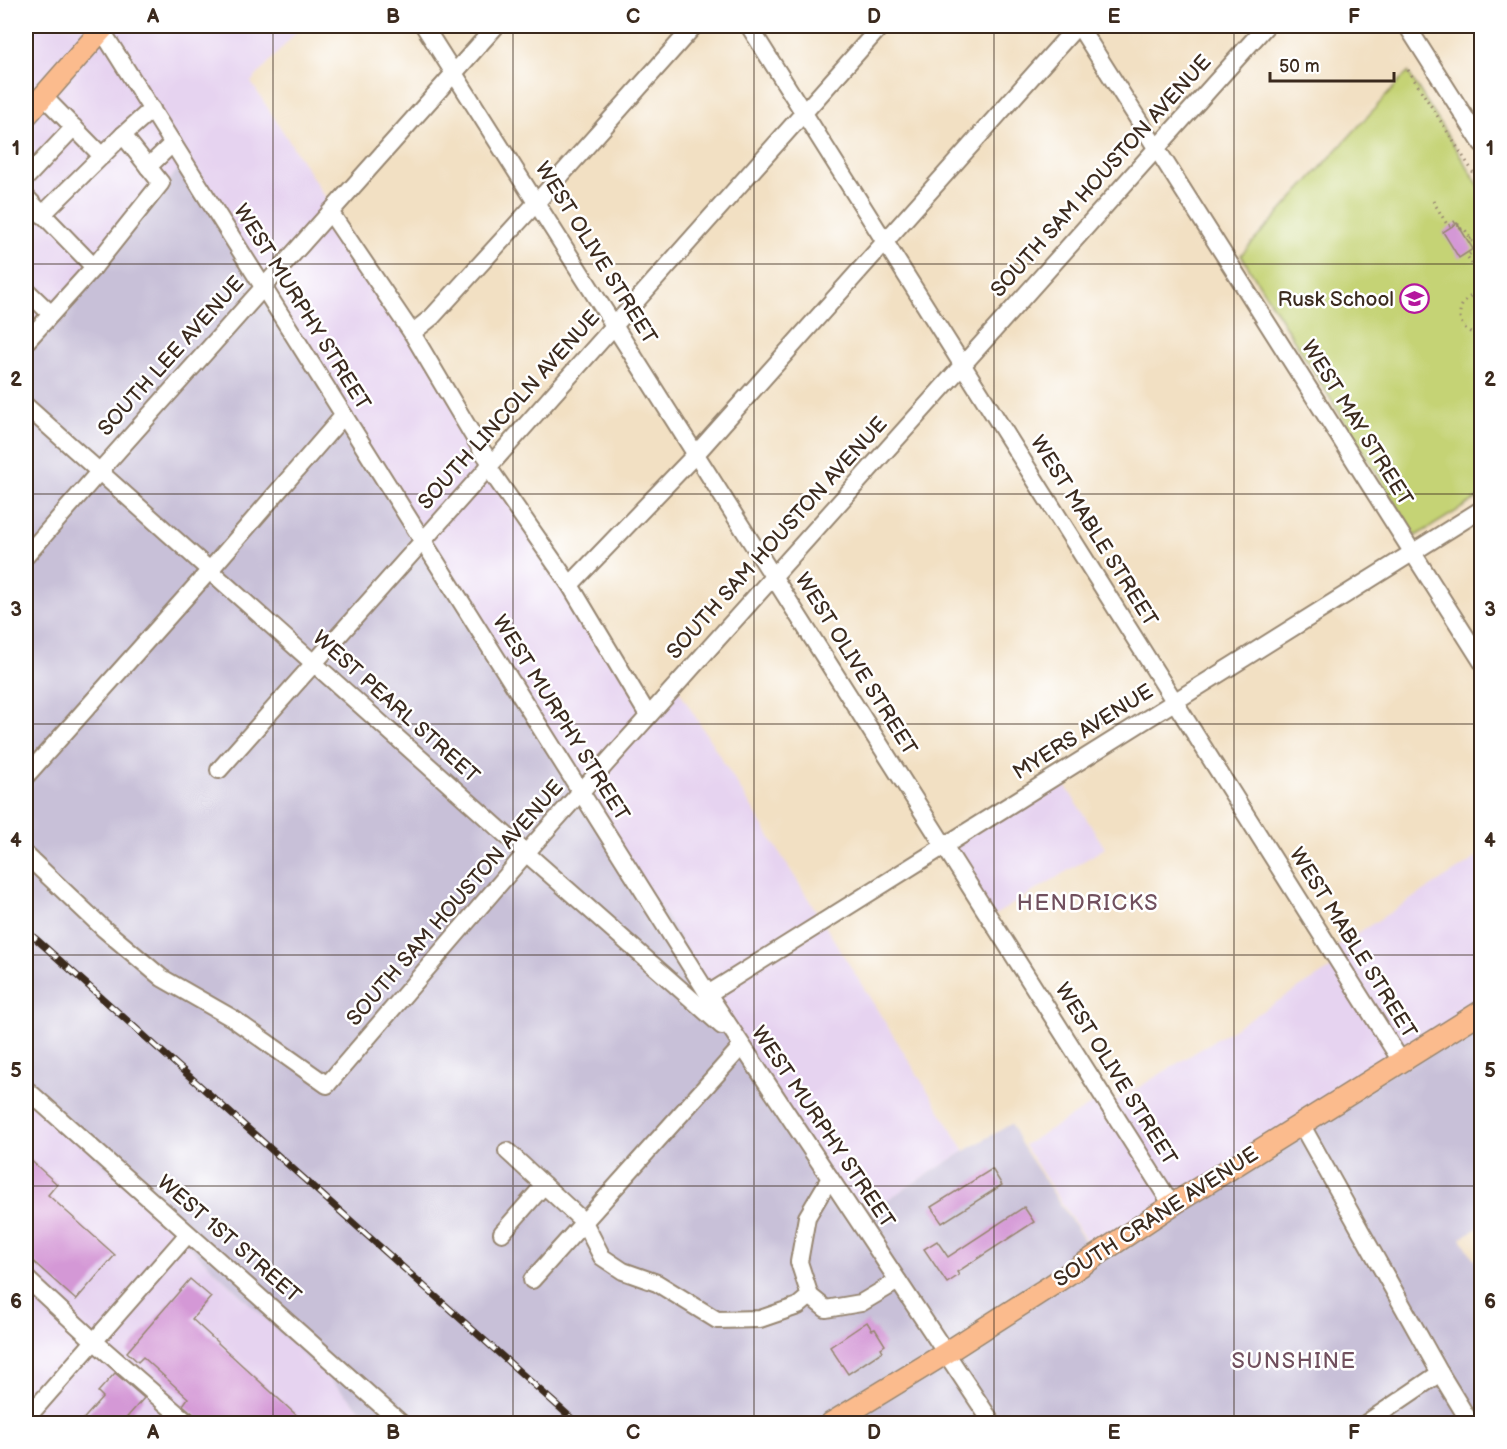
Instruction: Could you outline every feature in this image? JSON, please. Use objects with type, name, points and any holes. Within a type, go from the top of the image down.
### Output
[{"type":"main road","points":[[26,116],[102,27]]},
{"type":"main road","name":"SOUTH CRANE AVENUE","points":[[830,1424],[946,1353],[1172,1205],[1482,1011]]},
{"type":"street","name":"WEST OLIVE STREET","points":[[424,26],[1172,1205]]},
{"type":"street","name":"SOUTH LEE AVENUE","points":[[26,556],[496,26]]},
{"type":"street","points":[[412,333],[432,317],[694,26]]},
{"type":"street","name":"WEST MABLE STREET","points":[[749,26],[1401,1061]]},
{"type":"street","name":"SOUTH LINCOLN AVENUE","points":[[219,770],[881,26]]},
{"type":"street","points":[[570,585],[696,454],[1078,26]]},
{"type":"street","name":"WEST MAY STREET","points":[[1078,26],[1482,662]]},
{"type":"street","name":"SOUTH SAM HOUSTON AVENUE","points":[[26,855],[104,929],[162,978],[232,1018],[327,1085],[580,791],[1266,26]]},
{"type":"street","points":[[1407,26],[1482,144]]},
{"type":"street","name":"WEST MURPHY STREET","points":[[102,27],[708,994],[993,1424]]},
{"type":"street","points":[[43,96],[102,156]]},
{"type":"street","points":[[42,214],[152,109]]},
{"type":"street","points":[[26,178],[74,127]]},
{"type":"street","points":[[26,342],[94,267],[161,183],[123,135]]},
{"type":"street","points":[[148,167],[173,143]]},
{"type":"street","points":[[26,197],[94,267]]},
{"type":"street","points":[[330,212],[412,333],[490,465],[570,585],[648,716]]},
{"type":"street","points":[[26,290],[51,314]]},
{"type":"street","name":"WEST PEARL STREET","points":[[26,406],[740,1043]]},
{"type":"street","points":[[26,776],[210,570],[344,415]]},
{"type":"street","name":"MYERS AVENUE","points":[[708,994],[1412,552],[1477,501]]},
{"type":"street","points":[[532,1280],[740,1043]]},
{"type":"street","name":"WEST 1ST STREET","points":[[26,1089],[402,1424]]},
{"type":"street","points":[[1301,1124],[1440,1373],[1471,1424]]},
{"type":"street","points":[[507,1151],[584,1222],[602,1257],[623,1271],[657,1283],[717,1320],[760,1319],[798,1306],[810,1296]]},
{"type":"street","points":[[830,1178],[807,1217],[799,1262],[810,1296],[826,1309],[861,1303],[898,1281]]},
{"type":"street","points":[[502,1233],[544,1185]]},
{"type":"street","points":[[26,1419],[188,1234]]},
{"type":"street","points":[[26,1278],[189,1424]]},
{"type":"street","points":[[1365,1424],[1440,1373]]},
{"type":"path","points":[[1408,70],[1482,186]]},
{"type":"path","points":[[1433,201],[1448,226],[1456,221],[1461,230],[1464,228],[1477,249],[1467,256],[1482,279]]},
{"type":"path","points":[[1470,239],[1482,232]]},
{"type":"path","points":[[1482,293],[1468,298],[1463,303],[1460,315],[1464,328],[1476,335],[1482,335]]},
{"type":"path","points":[[1477,501],[1482,488]]},
{"type":"shaded area","points":[[26,26],[302,26],[251,82],[413,333],[648,715],[675,684],[965,1151],[858,1218],[185,162],[26,341]]},
{"type":"shaded area","points":[[185,162],[858,1218],[1011,1124],[1021,1144],[1092,1252],[1482,1019],[1481,1226],[1461,1238],[1481,1271],[1481,1423],[375,1423],[26,1091],[26,341]]},
{"type":"shaded area","points":[[1058,774],[1105,848],[990,918],[944,845]]},
{"type":"shaded area","points":[[1481,855],[1481,1019],[1093,1251],[1024,1145],[1104,1097],[1110,1105],[1338,964],[1331,950]]},
{"type":"shaded area","points":[[26,1091],[375,1423],[26,1423]]},
{"type":"green space","points":[[1408,72],[1481,189],[1481,496],[1416,536],[1241,255]]},
{"type":"building","points":[[1457,223],[1473,249],[1459,258],[1443,232]]},
{"type":"building","points":[[26,1156],[57,1184],[48,1195],[115,1255],[76,1300],[26,1255]]},
{"type":"building","points":[[992,1169],[1002,1185],[942,1223],[931,1207]]},
{"type":"building","points":[[1024,1207],[1034,1222],[957,1272],[959,1275],[947,1283],[924,1249],[937,1241],[948,1257]]},
{"type":"building","points":[[190,1279],[211,1297],[192,1319],[306,1424],[199,1424],[196,1416],[183,1405],[188,1398],[143,1357],[138,1362],[127,1352]]},
{"type":"building","points":[[867,1322],[872,1330],[875,1329],[885,1345],[881,1348],[883,1351],[848,1374],[830,1347]]},
{"type":"building","points":[[115,1373],[144,1398],[121,1424],[79,1424],[103,1397],[98,1392]]},
{"type":"railway","points":[[26,930],[578,1424]]},
{"type":"place","name":"Rusk School","points":[[1415,299]]},
{"type":"district","name":"HENDRICKS","points":[[1088,903]]},
{"type":"district","name":"SUNSHINE","points":[[1294,1361]]}]
